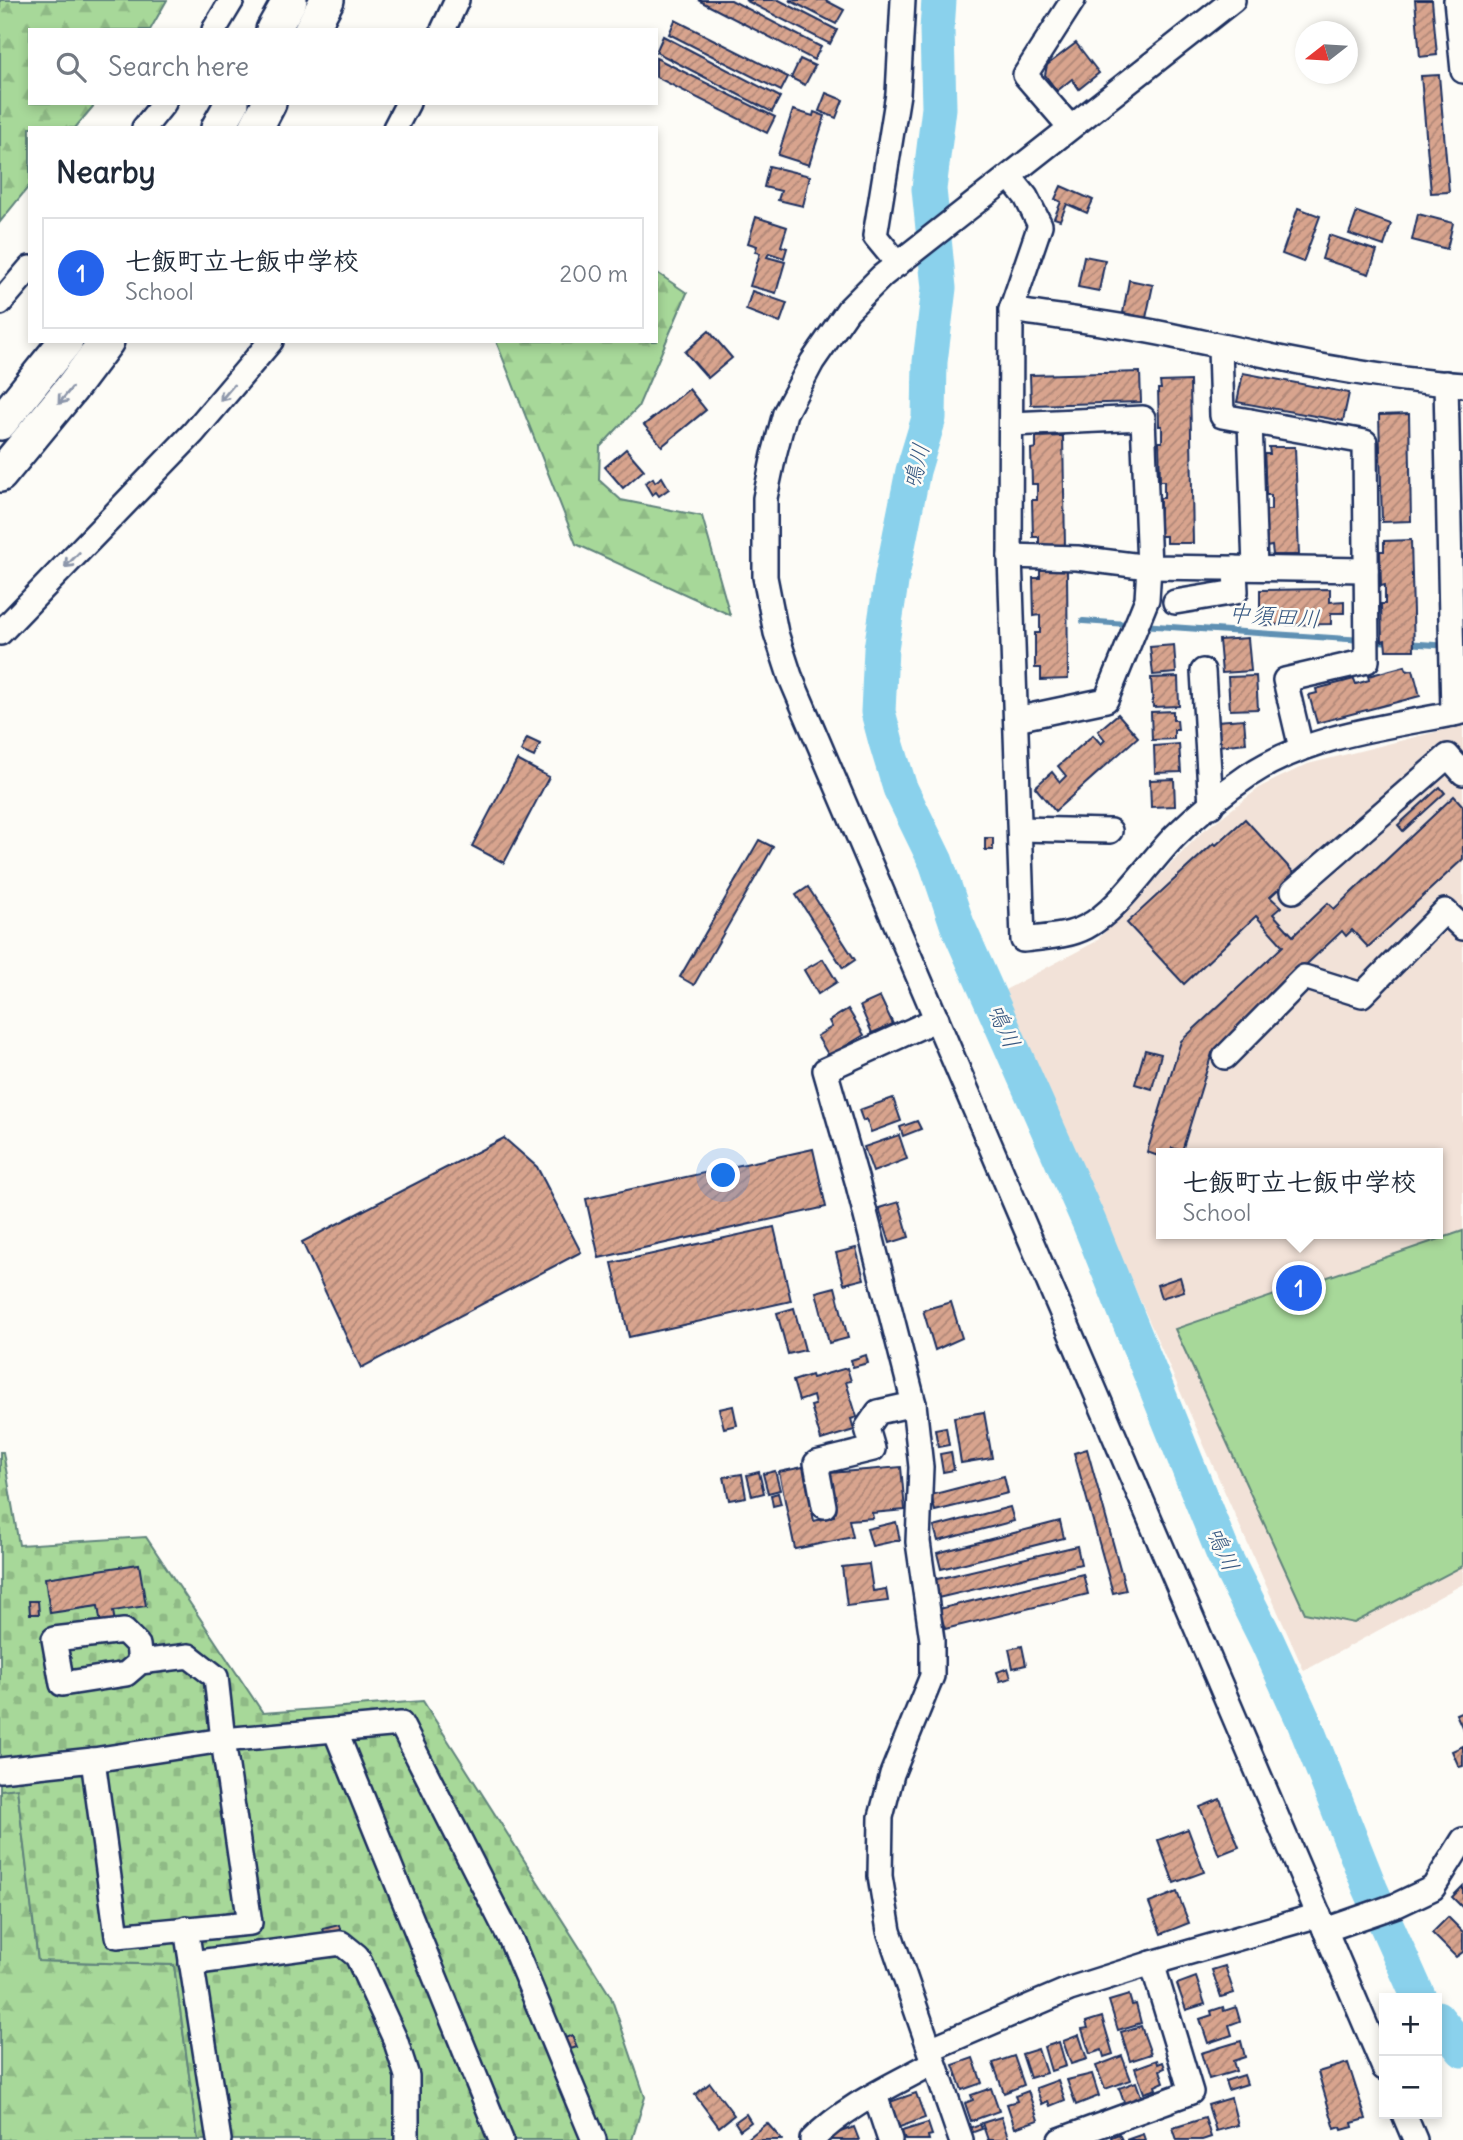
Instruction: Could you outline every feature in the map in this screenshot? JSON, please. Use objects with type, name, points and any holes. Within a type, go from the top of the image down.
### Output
[{"type":"highway","points":[[274,28],[290,0]]},
{"type":"highway","points":[[312,28],[327,0]]},
{"type":"highway","points":[[219,126],[231,105]]},
{"type":"highway","points":[[257,126],[268,105]]},
{"type":"highway","points":[[0,423],[64,343]]},
{"type":"highway","points":[[0,475],[105,343]]},
{"type":"street","points":[[215,28],[232,0]]},
{"type":"street","points":[[444,28],[457,0]]},
{"type":"street","points":[[903,0],[898,94],[875,236],[903,260]]},
{"type":"street","points":[[1070,127],[1025,75],[1073,0]]},
{"type":"street","points":[[1233,0],[882,276],[848,310],[812,362],[785,413],[765,498],[765,577],[776,633],[790,676],[1379,2056]]},
{"type":"street","points":[[1456,0],[1463,71]]},
{"type":"street","points":[[146,126],[162,105]]},
{"type":"street","points":[[397,126],[407,105]]},
{"type":"street","points":[[1010,177],[1026,197],[1040,225],[1011,310],[1010,556],[1023,940],[1065,935],[1085,928],[1101,918],[1176,835],[1250,775],[1301,748],[1363,731],[1458,713],[1454,384],[1374,374],[1220,347],[1166,334],[1011,310]]},
{"type":"street","points":[[0,303],[28,270]]},
{"type":"street","points":[[0,633],[193,433],[269,343]]},
{"type":"street","points":[[1220,347],[1222,416],[1365,442],[1367,661],[1285,680],[1301,748]]},
{"type":"street","points":[[1011,424],[1143,418],[1150,567],[1147,599],[1106,700],[1016,719]]},
{"type":"street","points":[[1188,568],[1184,601],[1236,592],[1245,568],[1251,421]]},
{"type":"street","points":[[1010,556],[1077,558],[1150,567],[1366,570]]},
{"type":"street","points":[[1203,671],[1211,806]]},
{"type":"street","points":[[1293,891],[1448,756],[1463,773]]},
{"type":"street","points":[[1020,829],[1110,831]]},
{"type":"street","points":[[1225,1056],[1304,977],[1362,995],[1445,911],[1463,928]]},
{"type":"street","points":[[937,1019],[825,1070],[858,1181],[914,1404],[921,1467],[918,1542],[932,1640],[932,1676],[890,1785],[881,1817],[880,1876],[889,1931],[961,2140]]},
{"type":"street","points":[[824,1506],[816,1463],[873,1449],[867,1428],[878,1412],[914,1404]]},
{"type":"street","points":[[93,1760],[117,1936],[250,1923],[216,1677],[189,1656],[140,1662]]},
{"type":"street","points":[[0,1770],[93,1760],[223,1740],[401,1724],[511,1940],[594,2140]]},
{"type":"street","points":[[335,1730],[501,2140]]},
{"type":"street","points":[[812,2140],[823,2128],[931,2056],[1070,1989],[1152,1963],[1322,1923],[1358,1919],[1397,1905],[1433,1888],[1463,1840]]},
{"type":"street","points":[[186,1928],[219,2140]]},
{"type":"street","points":[[191,1963],[341,1943],[357,1956],[395,2039],[407,2076],[407,2140]]},
{"type":"street","points":[[1060,2140],[1191,2092],[1152,1963]]},
{"type":"street","points":[[875,2095],[890,2140]]},
{"type":"street","points":[[1406,2119],[1416,2140]]},
{"type":"shaded area","points":[[1463,725],[1463,1584],[1304,1671],[1003,991],[1095,942],[1202,832],[1262,786],[1308,764]]},
{"type":"green space","points":[[0,0],[167,0],[151,28],[28,28],[28,105],[94,105],[77,126],[28,126],[28,187],[0,222]]},
{"type":"green space","points":[[658,273],[687,293],[638,407],[600,447],[599,480],[621,500],[702,516],[730,615],[576,544],[497,343],[658,343]]},
{"type":"green space","points":[[1463,1231],[1463,1566],[1354,1623],[1305,1613],[1175,1329]]},
{"type":"green space","points":[[0,1452],[3,1452],[19,1545],[146,1537],[263,1713],[423,1701],[611,1997],[645,2097],[632,2140],[198,2140],[174,1965],[38,1961],[17,1788],[0,1790]]},
{"type":"green space","points":[[17,1788],[38,1961],[174,1965],[198,2140],[0,2140],[0,1790]]},
{"type":"building","points":[[698,0],[731,0],[821,47],[814,60]]},
{"type":"building","points":[[745,0],[779,0],[837,30],[830,44]]},
{"type":"building","points":[[789,0],[825,0],[844,10],[836,24]]},
{"type":"building","points":[[1415,0],[1432,0],[1437,55],[1420,57]]},
{"type":"building","points":[[675,20],[788,77],[781,91],[669,34]]},
{"type":"building","points":[[663,36],[780,97],[772,112],[658,53]]},
{"type":"building","points":[[1076,43],[1099,73],[1079,89],[1072,79],[1057,91],[1045,75],[1047,65]]},
{"type":"building","points":[[658,59],[775,117],[767,133],[658,78]]},
{"type":"building","points":[[800,59],[815,66],[805,85],[791,78]]},
{"type":"building","points":[[1439,75],[1449,192],[1431,193],[1421,76]]},
{"type":"building","points":[[826,93],[843,100],[836,118],[819,111]]},
{"type":"building","points":[[793,110],[813,116],[814,112],[825,116],[809,165],[778,155]]},
{"type":"building","points":[[769,166],[810,176],[803,206],[778,200],[781,191],[764,187]]},
{"type":"building","points":[[1061,186],[1093,200],[1087,213],[1067,204],[1060,220],[1054,218],[1061,202],[1055,199]]},
{"type":"building","points":[[1298,208],[1320,216],[1303,262],[1282,254]]},
{"type":"building","points":[[1357,212],[1391,224],[1384,246],[1349,234]]},
{"type":"building","points":[[1418,214],[1453,223],[1447,249],[1412,240]]},
{"type":"building","points":[[756,217],[787,227],[781,246],[787,248],[784,258],[769,253],[767,257],[785,262],[776,293],[750,286],[760,253],[755,252],[757,246],[748,243]]},
{"type":"building","points":[[1329,235],[1377,251],[1369,274],[1322,259]]},
{"type":"building","points":[[1084,256],[1105,260],[1099,291],[1078,287]]},
{"type":"building","points":[[1129,280],[1153,285],[1146,318],[1123,313]]},
{"type":"building","points":[[752,291],[787,303],[780,323],[746,310]]},
{"type":"building","points":[[709,331],[732,358],[708,378],[685,352]]},
{"type":"building","points":[[1140,372],[1141,402],[1031,405],[1030,375]]},
{"type":"building","points":[[1243,373],[1349,393],[1343,421],[1237,402]]},
{"type":"building","points":[[1190,381],[1193,543],[1166,543],[1166,536],[1160,536],[1160,498],[1164,498],[1164,481],[1160,481],[1159,442],[1162,442],[1162,426],[1159,426],[1158,389],[1161,389],[1160,382]]},
{"type":"building","points":[[689,389],[706,410],[662,446],[644,425]]},
{"type":"building","points":[[1409,414],[1411,521],[1382,522],[1379,415]]},
{"type":"building","points":[[1063,436],[1065,546],[1039,546],[1039,537],[1033,537],[1032,500],[1037,500],[1037,484],[1032,484],[1031,449],[1036,448],[1036,437]]},
{"type":"building","points":[[1269,447],[1295,447],[1299,555],[1273,555],[1272,546],[1266,547],[1265,510],[1271,510],[1271,495],[1266,495],[1264,454],[1270,454]]},
{"type":"building","points":[[626,449],[644,470],[623,488],[605,467]]},
{"type":"building","points":[[662,477],[669,489],[659,496],[656,492],[652,495],[645,483],[653,478],[655,482]]},
{"type":"building","points":[[1411,540],[1414,650],[1386,650],[1385,640],[1382,641],[1381,604],[1385,604],[1385,585],[1381,586],[1380,551],[1384,551],[1384,541]]},
{"type":"building","points":[[1040,570],[1067,570],[1068,679],[1041,680],[1041,668],[1035,668],[1035,633],[1040,633],[1040,615],[1034,616],[1033,578],[1040,578]]},
{"type":"building","points":[[1330,589],[1330,602],[1344,601],[1344,613],[1331,613],[1331,624],[1260,625],[1260,590]]},
{"type":"building","points":[[1248,638],[1251,671],[1222,673],[1219,640]]},
{"type":"building","points":[[1174,645],[1176,673],[1153,675],[1150,647]]},
{"type":"building","points":[[1405,666],[1407,671],[1413,670],[1420,696],[1317,723],[1309,695],[1317,693],[1316,689],[1354,679],[1356,684],[1369,680],[1368,676]]},
{"type":"building","points":[[1256,676],[1258,709],[1230,710],[1228,677]]},
{"type":"building","points":[[1178,677],[1179,706],[1153,707],[1151,678]]},
{"type":"building","points":[[1173,711],[1173,720],[1177,720],[1178,730],[1174,730],[1174,739],[1152,740],[1151,712]]},
{"type":"building","points":[[1118,714],[1138,737],[1055,811],[1035,787],[1052,772],[1060,782],[1066,776],[1058,766],[1093,735],[1101,744],[1105,740],[1098,731]]},
{"type":"building","points":[[1244,719],[1246,743],[1218,746],[1216,721]]},
{"type":"building","points":[[527,738],[540,744],[534,757],[521,751]]},
{"type":"building","points":[[1179,744],[1181,772],[1155,773],[1154,746]]},
{"type":"building","points":[[517,760],[549,777],[504,863],[472,846]]},
{"type":"building","points":[[1174,779],[1175,806],[1151,807],[1150,780]]},
{"type":"building","points":[[1440,787],[1445,793],[1403,831],[1398,825]]},
{"type":"building","points":[[1454,796],[1463,806],[1463,859],[1368,947],[1352,930],[1346,936],[1342,931],[1212,1053],[1183,1148],[1156,1148],[1156,1155],[1147,1152],[1181,1041],[1283,946],[1256,916],[1184,984],[1127,923],[1214,843],[1216,845],[1245,819],[1295,874],[1270,897],[1281,907],[1273,914],[1293,936],[1328,903],[1334,909]]},
{"type":"building","points":[[985,838],[993,838],[993,850],[985,850]]},
{"type":"building","points":[[759,840],[773,847],[694,985],[680,977]]},
{"type":"building","points":[[808,887],[855,960],[843,968],[796,895]]},
{"type":"building","points":[[823,959],[837,982],[818,994],[804,970]]},
{"type":"building","points":[[880,997],[893,1024],[872,1033],[860,1006]]},
{"type":"building","points":[[848,1009],[864,1035],[829,1056],[817,1036],[832,1027],[829,1021]]},
{"type":"building","points":[[1145,1050],[1161,1054],[1152,1089],[1135,1084]]},
{"type":"building","points":[[893,1098],[901,1121],[871,1132],[859,1110]]},
{"type":"building","points":[[917,1121],[921,1129],[903,1136],[900,1127]]},
{"type":"building","points":[[899,1135],[907,1159],[873,1172],[864,1147]]},
{"type":"building","points":[[504,1138],[537,1167],[581,1252],[361,1368],[302,1242]]},
{"type":"building","points":[[813,1149],[826,1207],[599,1258],[586,1199]]},
{"type":"building","points":[[899,1202],[909,1237],[890,1243],[879,1208]]},
{"type":"building","points":[[774,1227],[791,1301],[629,1337],[612,1263]]},
{"type":"building","points":[[856,1248],[864,1279],[844,1284],[836,1253]]},
{"type":"building","points":[[1180,1277],[1184,1291],[1161,1298],[1157,1285]]},
{"type":"building","points":[[835,1287],[848,1338],[829,1343],[816,1292]]},
{"type":"building","points":[[951,1302],[962,1338],[935,1350],[923,1310]]},
{"type":"building","points":[[794,1308],[805,1350],[788,1354],[777,1313]]},
{"type":"building","points":[[866,1355],[868,1363],[853,1367],[851,1360]]},
{"type":"building","points":[[847,1368],[851,1381],[846,1382],[857,1417],[851,1419],[854,1430],[821,1440],[811,1406],[815,1405],[813,1396],[799,1401],[793,1381]]},
{"type":"building","points":[[733,1406],[737,1425],[724,1428],[719,1409]]},
{"type":"building","points":[[984,1412],[992,1458],[961,1463],[954,1417]]},
{"type":"building","points":[[946,1427],[949,1445],[938,1447],[935,1429]]},
{"type":"building","points":[[1087,1449],[1126,1590],[1113,1593],[1074,1453]]},
{"type":"building","points":[[951,1452],[954,1470],[943,1472],[940,1454]]},
{"type":"building","points":[[803,1467],[814,1521],[834,1516],[830,1473],[901,1467],[905,1510],[872,1513],[873,1518],[849,1520],[853,1537],[795,1549],[779,1472]]},
{"type":"building","points":[[775,1471],[780,1490],[768,1493],[763,1474]]},
{"type":"building","points":[[759,1472],[764,1493],[752,1496],[747,1475]]},
{"type":"building","points":[[742,1474],[746,1497],[729,1500],[724,1477]]},
{"type":"building","points":[[1004,1476],[1008,1493],[935,1511],[931,1495]]},
{"type":"building","points":[[778,1493],[781,1504],[773,1506],[771,1495]]},
{"type":"building","points":[[1010,1507],[1014,1521],[938,1541],[934,1527]]},
{"type":"building","points":[[1060,1521],[1064,1538],[941,1569],[937,1553]]},
{"type":"building","points":[[896,1522],[900,1540],[872,1546],[867,1529]]},
{"type":"building","points":[[1077,1546],[1081,1564],[938,1598],[933,1580]]},
{"type":"building","points":[[139,1564],[146,1606],[113,1611],[115,1623],[101,1625],[98,1606],[50,1613],[45,1578]]},
{"type":"building","points":[[869,1564],[873,1591],[886,1589],[888,1601],[847,1606],[842,1567]]},
{"type":"building","points":[[1083,1574],[1088,1594],[945,1629],[939,1609]]},
{"type":"building","points":[[29,1601],[38,1601],[39,1614],[30,1614]]},
{"type":"building","points":[[1022,1646],[1026,1665],[1013,1668],[1009,1649]]},
{"type":"building","points":[[1008,1668],[1011,1678],[1000,1681],[997,1672]]},
{"type":"building","points":[[1463,1711],[1463,1729],[1456,1714]]},
{"type":"building","points":[[1463,1746],[1463,1766],[1459,1767],[1452,1751]]},
{"type":"building","points":[[1220,1799],[1239,1847],[1219,1855],[1200,1807]]},
{"type":"building","points":[[1188,1829],[1204,1872],[1174,1883],[1158,1840]]},
{"type":"building","points":[[1463,1886],[1463,1908],[1452,1897]]},
{"type":"building","points":[[1177,1892],[1189,1923],[1161,1934],[1149,1903]]},
{"type":"building","points":[[1448,1917],[1463,1932],[1463,1952],[1456,1957],[1432,1933]]},
{"type":"building","points":[[339,1925],[342,1935],[327,1939],[323,1929]]},
{"type":"building","points":[[1225,1966],[1234,1993],[1221,1997],[1212,1970]]},
{"type":"building","points":[[1196,1977],[1205,2004],[1186,2010],[1177,1984]]},
{"type":"building","points":[[1129,1995],[1132,2005],[1136,2004],[1141,2023],[1118,2030],[1109,2001]]},
{"type":"building","points":[[1223,2007],[1224,2011],[1236,2007],[1240,2021],[1229,2025],[1232,2035],[1208,2043],[1200,2019]]},
{"type":"building","points":[[1102,2017],[1113,2054],[1104,2057],[1102,2050],[1090,2054],[1082,2029],[1088,2028],[1086,2022]]},
{"type":"building","points":[[1141,2026],[1151,2054],[1130,2061],[1121,2032]]},
{"type":"building","points":[[572,2035],[577,2047],[567,2050],[563,2039]]},
{"type":"building","points":[[1079,2035],[1087,2059],[1071,2064],[1063,2041]]},
{"type":"building","points":[[1241,2041],[1245,2057],[1233,2061],[1236,2071],[1209,2079],[1201,2053]]},
{"type":"building","points":[[1059,2042],[1066,2066],[1051,2071],[1044,2047]]},
{"type":"building","points":[[1038,2049],[1046,2073],[1030,2078],[1022,2054]]},
{"type":"building","points":[[1014,2056],[1024,2085],[1004,2093],[993,2063]]},
{"type":"building","points":[[1122,2056],[1131,2080],[1105,2089],[1096,2066]]},
{"type":"building","points":[[973,2058],[982,2083],[962,2090],[953,2065]]},
{"type":"building","points":[[1157,2060],[1158,2064],[1163,2062],[1165,2068],[1160,2070],[1164,2082],[1155,2086],[1156,2089],[1144,2093],[1135,2068]]},
{"type":"building","points":[[1348,2063],[1366,2119],[1352,2123],[1353,2127],[1335,2129],[1318,2072]]},
{"type":"building","points":[[1092,2074],[1099,2096],[1076,2105],[1067,2080]]},
{"type":"building","points":[[1244,2075],[1247,2084],[1228,2090],[1225,2081]]},
{"type":"building","points":[[1058,2080],[1065,2100],[1050,2106],[1048,2101],[1042,2104],[1036,2088]]},
{"type":"building","points":[[1136,2082],[1142,2099],[1125,2105],[1119,2088]]},
{"type":"building","points":[[710,2083],[734,2115],[719,2127],[695,2095]]},
{"type":"building","points":[[991,2088],[999,2111],[971,2121],[965,2103],[973,2100],[971,2095]]},
{"type":"building","points":[[1028,2091],[1038,2120],[1015,2128],[1007,2104],[1017,2101],[1015,2096]]},
{"type":"building","points":[[916,2093],[925,2118],[897,2128],[884,2104]]},
{"type":"building","points":[[1231,2098],[1238,2125],[1216,2131],[1208,2105]]},
{"type":"building","points":[[746,2114],[751,2122],[740,2130],[735,2122]]},
{"type":"building","points":[[1001,2117],[1009,2140],[988,2140],[982,2123]]},
{"type":"building","points":[[1205,2118],[1211,2137],[1202,2140],[1177,2140],[1173,2128]]},
{"type":"building","points":[[767,2123],[782,2140],[746,2140]]},
{"type":"building","points":[[928,2123],[932,2135],[928,2136],[929,2140],[905,2140],[902,2131]]},
{"type":"building","points":[[980,2124],[982,2129],[971,2133],[969,2128]]},
{"type":"building","points":[[854,2127],[859,2140],[828,2140],[827,2137]]},
{"type":"building","points":[[1119,2134],[1122,2140],[1112,2140],[1111,2137]]},
{"type":"building","points":[[1143,2134],[1145,2140],[1126,2140]]},
{"type":"waterway","name":"鳴川","points":[[939,0],[939,108],[929,189],[939,288],[930,362],[929,418],[913,471],[892,576],[881,649],[878,712],[900,788],[936,862],[957,924],[1089,1222],[1223,1553],[1304,1722],[1370,1888],[1417,1993]]},
{"type":"waterway","name":"中須田川","points":[[1083,621],[1392,642]]},
{"type":"waterway","name":"中須田川","points":[[1406,643],[1463,647]]},
{"type":"waterway","name":"鳴川","points":[[1442,2024],[1463,2050]]},
{"type":"place","name":"七飯町立七飯中学校","points":[[1299,1288]]}]
